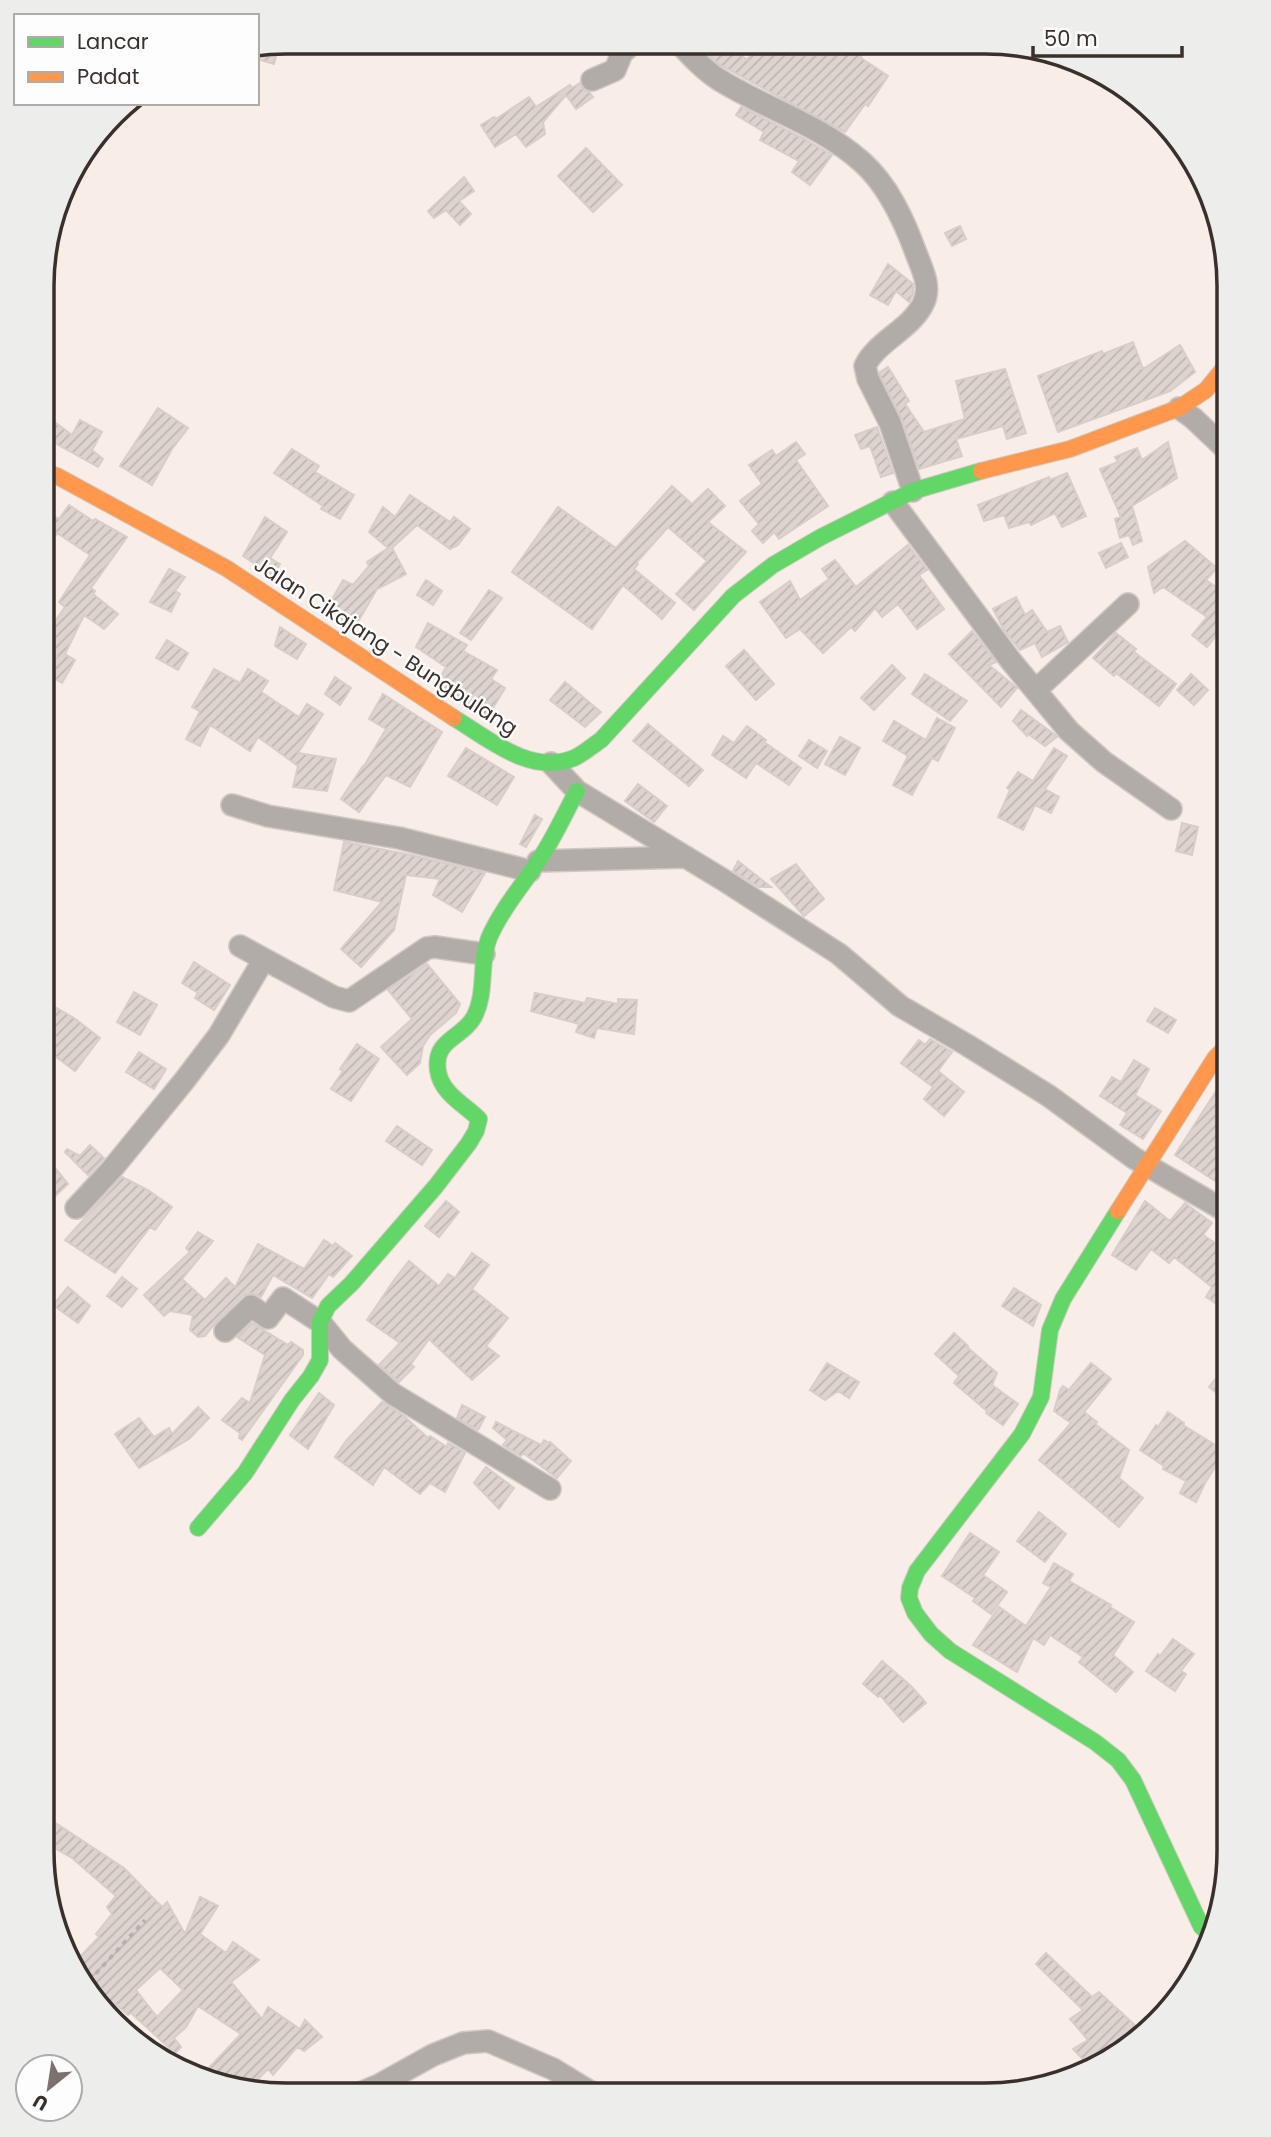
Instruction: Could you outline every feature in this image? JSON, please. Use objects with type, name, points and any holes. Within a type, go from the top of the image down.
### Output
[{"type":"street","points":[[592,80],[615,70],[622,54]]},
{"type":"street","points":[[689,54],[718,78],[825,136],[862,162],[881,183],[905,224],[926,280],[923,304],[915,316],[871,357],[865,366],[868,380],[890,423],[913,491]]},
{"type":"street","points":[[551,763],[574,758],[601,740],[733,596],[773,565],[821,537],[913,491],[1070,449],[1179,408],[1206,390],[1217,377]]},
{"type":"street","points":[[1179,408],[1217,441]]},
{"type":"street","name":"Jalan Cikajang - Bungbulang","points":[[54,475],[226,568],[507,750],[528,760],[551,763]]},
{"type":"street","points":[[893,502],[1012,661],[1069,731],[1086,747],[1171,809]]},
{"type":"street","points":[[1036,690],[1128,604]]},
{"type":"street","points":[[551,763],[577,791],[686,856],[839,954],[900,1006],[1049,1096],[1148,1166],[1216,1206]]},
{"type":"street","points":[[198,1528],[245,1473],[292,1399],[311,1376],[320,1360],[320,1322],[328,1306],[352,1283],[436,1186],[476,1131],[479,1119],[442,1083],[438,1061],[441,1048],[452,1036],[470,1024],[476,1013],[484,954],[494,929],[577,791]]},
{"type":"street","points":[[232,805],[268,816],[399,838],[534,866],[686,856]]},
{"type":"street","points":[[240,946],[334,997],[349,1001],[427,948],[484,954]]},
{"type":"street","points":[[76,1208],[184,1081],[219,1035],[264,959]]},
{"type":"street","points":[[1203,1928],[1133,1780],[1118,1760],[1095,1742],[950,1651],[933,1637],[914,1612],[909,1598],[917,1571],[1032,1416],[1041,1397],[1050,1331],[1055,1314],[1217,1056]]},
{"type":"street","points":[[225,1331],[251,1307],[268,1318],[283,1298],[320,1322],[342,1349],[393,1394],[550,1489]]},
{"type":"street","points":[[383,2083],[463,2043],[488,2041],[553,2068],[577,2083]]},
{"type":"path","points":[[92,1977],[145,1920]]},
{"type":"building","points":[[740,54],[747,60],[751,54],[862,54],[861,58],[888,76],[868,106],[865,104],[845,132],[720,65],[710,56]]},
{"type":"building","points":[[276,55],[274,64],[259,60],[259,56]]},
{"type":"building","points":[[580,83],[593,97],[576,109],[566,95],[543,122],[545,134],[526,147],[516,134],[495,147],[481,125],[494,117],[496,119],[529,97],[536,107],[570,85],[572,88]]},
{"type":"building","points":[[741,107],[832,155],[810,185],[792,172],[799,161],[760,140],[764,132],[736,115]]},
{"type":"building","points":[[586,148],[622,185],[593,212],[558,176]]},
{"type":"building","points":[[464,177],[474,191],[459,201],[471,214],[460,225],[446,210],[434,218],[428,211]]},
{"type":"building","points":[[960,226],[966,239],[952,246],[945,233]]},
{"type":"building","points":[[888,264],[913,284],[913,294],[909,302],[896,291],[888,305],[870,295]]},
{"type":"building","points":[[1133,342],[1143,369],[1180,345],[1195,372],[1170,391],[1058,432],[1038,376]]},
{"type":"building","points":[[888,367],[909,401],[905,404],[924,432],[965,419],[956,381],[1005,369],[1026,433],[1007,439],[1003,426],[956,439],[962,456],[919,469],[902,419],[880,375],[880,372]]},
{"type":"building","points":[[158,408],[188,428],[172,449],[152,485],[120,466]]},
{"type":"building","points":[[80,420],[102,432],[92,450],[103,459],[98,467],[54,443],[54,422],[72,435]]},
{"type":"building","points":[[877,427],[893,473],[881,477],[870,446],[861,449],[855,435]]},
{"type":"building","points":[[796,442],[805,454],[796,460],[828,506],[779,539],[774,532],[763,543],[752,531],[759,524],[740,501],[762,484],[749,465],[772,450],[776,456]]},
{"type":"building","points":[[1168,442],[1177,478],[1132,506],[1142,541],[1133,545],[1129,535],[1120,538],[1115,519],[1121,517],[1100,469],[1118,462],[1115,457],[1137,448],[1142,460]]},
{"type":"building","points":[[292,449],[319,466],[315,472],[354,495],[340,519],[321,509],[323,506],[274,473]]},
{"type":"building","points":[[1067,473],[1086,516],[1062,527],[1055,513],[1031,525],[1029,522],[1009,528],[1004,515],[984,521],[978,505],[1049,477],[1050,480]]},
{"type":"building","points":[[672,486],[692,504],[708,489],[725,506],[708,522],[746,552],[694,610],[676,594],[707,561],[668,527],[634,569],[675,603],[662,619],[623,585],[592,629],[512,572],[558,507],[616,548]]},
{"type":"building","points":[[410,495],[450,522],[454,517],[470,529],[458,545],[450,549],[417,525],[392,548],[406,574],[377,589],[355,627],[326,610],[343,580],[353,585],[369,566],[367,562],[388,548],[369,532],[383,507],[395,517]]},
{"type":"building","points":[[69,505],[93,521],[95,519],[127,537],[91,588],[95,591],[93,594],[118,614],[104,629],[84,615],[65,654],[75,660],[62,683],[54,678],[54,661],[57,656],[54,655],[54,623],[65,607],[59,602],[90,555],[57,533],[54,538],[54,516],[59,519]]},
{"type":"building","points":[[265,517],[287,532],[270,558],[280,564],[273,576],[243,556]]},
{"type":"building","points":[[1185,541],[1217,568],[1206,580],[1217,588],[1217,635],[1207,647],[1192,635],[1207,617],[1163,587],[1154,593],[1148,567]]},
{"type":"building","points":[[1121,543],[1128,557],[1106,568],[1099,553]]},
{"type":"building","points":[[908,545],[927,570],[919,575],[944,609],[917,629],[898,604],[882,617],[875,608],[855,631],[851,627],[823,653],[800,629],[786,638],[760,602],[790,581],[800,600],[829,579],[822,569],[835,560],[856,587]]},
{"type":"building","points":[[169,569],[185,577],[175,591],[180,594],[171,612],[150,602]]},
{"type":"building","points":[[426,580],[442,591],[433,605],[417,595]]},
{"type":"building","points":[[489,590],[502,598],[471,640],[460,633]]},
{"type":"building","points":[[1016,597],[1025,615],[1032,610],[1047,632],[1060,626],[1068,642],[1042,657],[1035,643],[1020,650],[1004,630],[993,609]]},
{"type":"building","points":[[428,623],[467,645],[463,651],[497,670],[491,679],[505,688],[488,716],[437,684],[446,667],[416,647]]},
{"type":"building","points":[[280,627],[306,644],[297,659],[275,646]]},
{"type":"building","points":[[972,631],[996,662],[989,665],[1017,688],[1001,707],[949,654]]},
{"type":"building","points":[[1116,633],[1136,649],[1134,652],[1176,684],[1159,706],[1116,673],[1114,676],[1093,658]]},
{"type":"building","points":[[167,640],[188,653],[178,670],[156,658]]},
{"type":"building","points":[[744,650],[774,684],[756,700],[726,666]]},
{"type":"building","points":[[892,665],[905,678],[874,710],[861,698]]},
{"type":"building","points":[[214,669],[240,683],[248,669],[268,681],[261,692],[299,717],[307,704],[323,714],[298,753],[336,759],[327,791],[293,787],[298,766],[258,737],[250,751],[210,725],[200,746],[186,739],[200,711],[192,707]]},
{"type":"building","points":[[925,674],[967,701],[950,721],[912,694]]},
{"type":"building","points":[[1191,674],[1208,690],[1194,705],[1177,690]]},
{"type":"building","points":[[335,677],[351,688],[340,705],[325,694]]},
{"type":"building","points":[[565,682],[601,712],[585,727],[550,700]]},
{"type":"building","points":[[383,694],[442,732],[410,787],[386,775],[359,812],[341,799],[386,729],[369,719]]},
{"type":"building","points":[[1021,710],[1057,737],[1045,746],[1028,734],[1027,736],[1013,721]]},
{"type":"building","points":[[937,718],[955,728],[938,761],[932,758],[912,795],[893,785],[908,756],[883,741],[894,721],[926,740]]},
{"type":"building","points":[[648,724],[703,770],[689,786],[633,741]]},
{"type":"building","points":[[747,726],[766,740],[764,742],[801,768],[789,785],[756,763],[746,778],[712,755],[723,736],[734,743]]},
{"type":"building","points":[[840,737],[860,748],[845,775],[825,764]]},
{"type":"building","points":[[809,740],[827,751],[817,768],[799,756]]},
{"type":"building","points":[[466,748],[514,777],[497,805],[448,776]]},
{"type":"building","points":[[1054,748],[1067,756],[1045,789],[1059,797],[1051,813],[1035,805],[1023,830],[998,817],[1010,790],[1007,788],[1018,772],[1033,781]]},
{"type":"building","points":[[638,784],[667,806],[654,822],[625,801]]},
{"type":"building","points":[[535,815],[542,819],[526,847],[520,844]]},
{"type":"building","points":[[1182,823],[1198,827],[1192,855],[1176,851]]},
{"type":"building","points":[[344,842],[485,873],[462,912],[433,895],[440,879],[406,875],[394,930],[361,967],[341,949],[382,902],[334,890]]},
{"type":"building","points":[[738,861],[771,887],[759,887],[733,871]]},
{"type":"building","points":[[796,864],[824,899],[804,916],[771,879]]},
{"type":"building","points":[[194,962],[230,985],[214,1010],[195,998],[198,993],[182,983]]},
{"type":"building","points":[[427,964],[460,1004],[456,1013],[430,1035],[423,1046],[420,1063],[407,1075],[381,1047],[412,1019],[388,990]]},
{"type":"building","points":[[134,992],[157,1005],[140,1035],[117,1022]]},
{"type":"building","points":[[535,993],[585,1003],[587,998],[618,1004],[618,999],[637,1000],[634,1034],[597,1028],[594,1038],[576,1032],[579,1024],[531,1011]]},
{"type":"building","points":[[54,1006],[100,1038],[75,1071],[54,1055]]},
{"type":"building","points":[[1155,1008],[1176,1020],[1168,1033],[1147,1021]]},
{"type":"building","points":[[930,1039],[952,1052],[938,1071],[964,1092],[944,1116],[924,1099],[933,1087],[901,1063],[919,1040],[925,1045]]},
{"type":"building","points":[[357,1044],[379,1059],[351,1101],[331,1089],[343,1071],[340,1069]]},
{"type":"building","points":[[139,1052],[166,1069],[154,1089],[126,1072]]},
{"type":"building","points":[[1134,1060],[1149,1069],[1135,1095],[1161,1111],[1143,1139],[1120,1125],[1127,1113],[1100,1096],[1112,1077],[1121,1082]]},
{"type":"building","points":[[1216,1090],[1216,1180],[1175,1155]]},
{"type":"building","points":[[397,1126],[432,1150],[422,1165],[386,1141]]},
{"type":"building","points":[[90,1145],[104,1158],[88,1175],[65,1152],[67,1149],[80,1156]]},
{"type":"building","points":[[54,1167],[68,1184],[54,1197]]},
{"type":"building","points":[[122,1177],[148,1190],[172,1207],[155,1230],[150,1227],[115,1273],[65,1240]]},
{"type":"building","points":[[446,1201],[459,1212],[439,1237],[425,1226]]},
{"type":"building","points":[[1145,1201],[1170,1221],[1185,1203],[1212,1223],[1203,1235],[1216,1244],[1216,1304],[1206,1297],[1212,1287],[1174,1257],[1169,1263],[1151,1249],[1136,1270],[1112,1255]]},
{"type":"building","points":[[198,1232],[213,1241],[182,1279],[205,1300],[226,1278],[235,1287],[258,1244],[304,1269],[324,1240],[333,1246],[335,1243],[352,1256],[333,1277],[329,1274],[312,1298],[273,1275],[261,1297],[252,1293],[242,1296],[205,1336],[198,1337],[190,1330],[193,1315],[170,1311],[164,1316],[144,1295],[190,1252],[186,1248]]},
{"type":"building","points":[[472,1253],[489,1265],[472,1289],[508,1318],[486,1346],[499,1356],[472,1380],[429,1339],[411,1364],[414,1367],[399,1382],[379,1365],[400,1343],[367,1320],[409,1261],[439,1286],[448,1274],[455,1278]]},
{"type":"building","points":[[122,1277],[137,1289],[122,1307],[107,1296]]},
{"type":"building","points":[[68,1287],[90,1306],[78,1323],[54,1304]]},
{"type":"building","points":[[1014,1288],[1041,1305],[1033,1326],[1002,1306]]},
{"type":"building","points":[[252,1323],[288,1345],[291,1342],[303,1350],[303,1355],[242,1440],[239,1438],[240,1433],[222,1420],[242,1398],[250,1403],[265,1355],[237,1337]]},
{"type":"building","points":[[954,1333],[997,1373],[992,1385],[1018,1404],[1003,1425],[954,1383],[959,1376],[935,1354]]},
{"type":"building","points":[[827,1363],[859,1382],[849,1398],[838,1391],[825,1400],[810,1390]]},
{"type":"building","points":[[1091,1363],[1111,1379],[1084,1412],[1129,1450],[1119,1478],[1143,1498],[1119,1527],[1039,1460],[1071,1423],[1054,1411],[1060,1390],[1063,1386],[1069,1390]]},
{"type":"building","points":[[1216,1378],[1216,1392],[1209,1387]]},
{"type":"building","points":[[319,1393],[334,1405],[308,1449],[290,1435]]},
{"type":"building","points":[[382,1402],[404,1416],[428,1438],[430,1436],[447,1447],[448,1443],[465,1453],[445,1492],[430,1483],[420,1494],[384,1467],[373,1485],[335,1457]]},
{"type":"building","points":[[462,1405],[485,1417],[478,1430],[457,1418]]},
{"type":"building","points":[[198,1407],[209,1418],[189,1439],[139,1468],[115,1434],[139,1418],[154,1437],[169,1428],[172,1434]]},
{"type":"building","points":[[1168,1412],[1184,1423],[1183,1425],[1216,1446],[1216,1465],[1196,1502],[1180,1493],[1186,1481],[1163,1469],[1164,1466],[1140,1450],[1156,1425],[1158,1427]]},
{"type":"building","points":[[496,1422],[541,1445],[544,1440],[550,1442],[571,1461],[557,1478],[523,1453],[521,1456],[503,1445],[507,1440],[493,1428]]},
{"type":"building","points":[[486,1467],[514,1488],[499,1509],[474,1483]]},
{"type":"building","points":[[1039,1512],[1066,1534],[1045,1562],[1017,1541]]},
{"type":"building","points":[[970,1533],[999,1552],[983,1575],[1007,1592],[991,1614],[973,1601],[975,1598],[942,1576]]},
{"type":"building","points":[[1054,1563],[1073,1574],[1069,1581],[1111,1605],[1110,1607],[1134,1622],[1113,1655],[1133,1672],[1116,1692],[1079,1662],[1083,1657],[1050,1635],[1044,1645],[1033,1638],[1017,1672],[973,1645],[999,1607],[1026,1626],[1051,1587],[1043,1583]]},
{"type":"building","points":[[1173,1639],[1194,1654],[1181,1671],[1186,1674],[1175,1691],[1146,1671]]},
{"type":"building","points":[[882,1661],[926,1703],[903,1722],[880,1695],[878,1697],[863,1684]]},
{"type":"building","points":[[54,1822],[124,1868],[162,1907],[167,1902],[185,1934],[200,1897],[218,1906],[200,1934],[226,1953],[233,1942],[259,1960],[231,1982],[262,2019],[268,2007],[300,2029],[305,2020],[322,2037],[304,2051],[297,2047],[273,2075],[268,2069],[256,2081],[227,2075],[208,2069],[241,2034],[198,2006],[186,2027],[174,2038],[181,2047],[175,2053],[131,2013],[128,2015],[116,2004],[114,2006],[85,1966],[80,1956],[99,1937],[96,1934],[112,1914],[107,1907],[116,1896],[72,1858],[54,1848]],"holes":[[[160,1968],[183,1990],[157,2017],[136,1990]]]},
{"type":"building","points":[[1046,1953],[1092,1997],[1099,1992],[1136,2026],[1100,2052],[1083,2060],[1073,2049],[1088,2040],[1070,2019],[1083,2010],[1036,1964]]},
{"type":"traffic: fast","points":[[454,718],[496,745],[526,759],[558,762],[574,758],[601,740],[733,596],[773,565],[821,537],[913,491],[981,471]]},
{"type":"traffic: fast","points":[[198,1528],[245,1473],[292,1400],[311,1376],[320,1360],[320,1322],[328,1306],[352,1283],[436,1186],[476,1131],[479,1119],[454,1098],[440,1079],[440,1052],[474,1017],[480,998],[486,948],[494,927],[546,849],[577,791]]},
{"type":"traffic: fast","points":[[1118,1211],[1063,1299],[1050,1330],[1041,1397],[1022,1434],[917,1571],[909,1598],[915,1613],[931,1634],[950,1651],[1095,1742],[1118,1760],[1133,1780],[1203,1928]]},
{"type":"traffic: slow","points":[[981,471],[1070,449],[1179,408],[1206,390],[1217,377]]},
{"type":"traffic: slow","points":[[54,475],[226,568],[454,718]]},
{"type":"traffic: slow","points":[[1118,1211],[1217,1056]]}]
